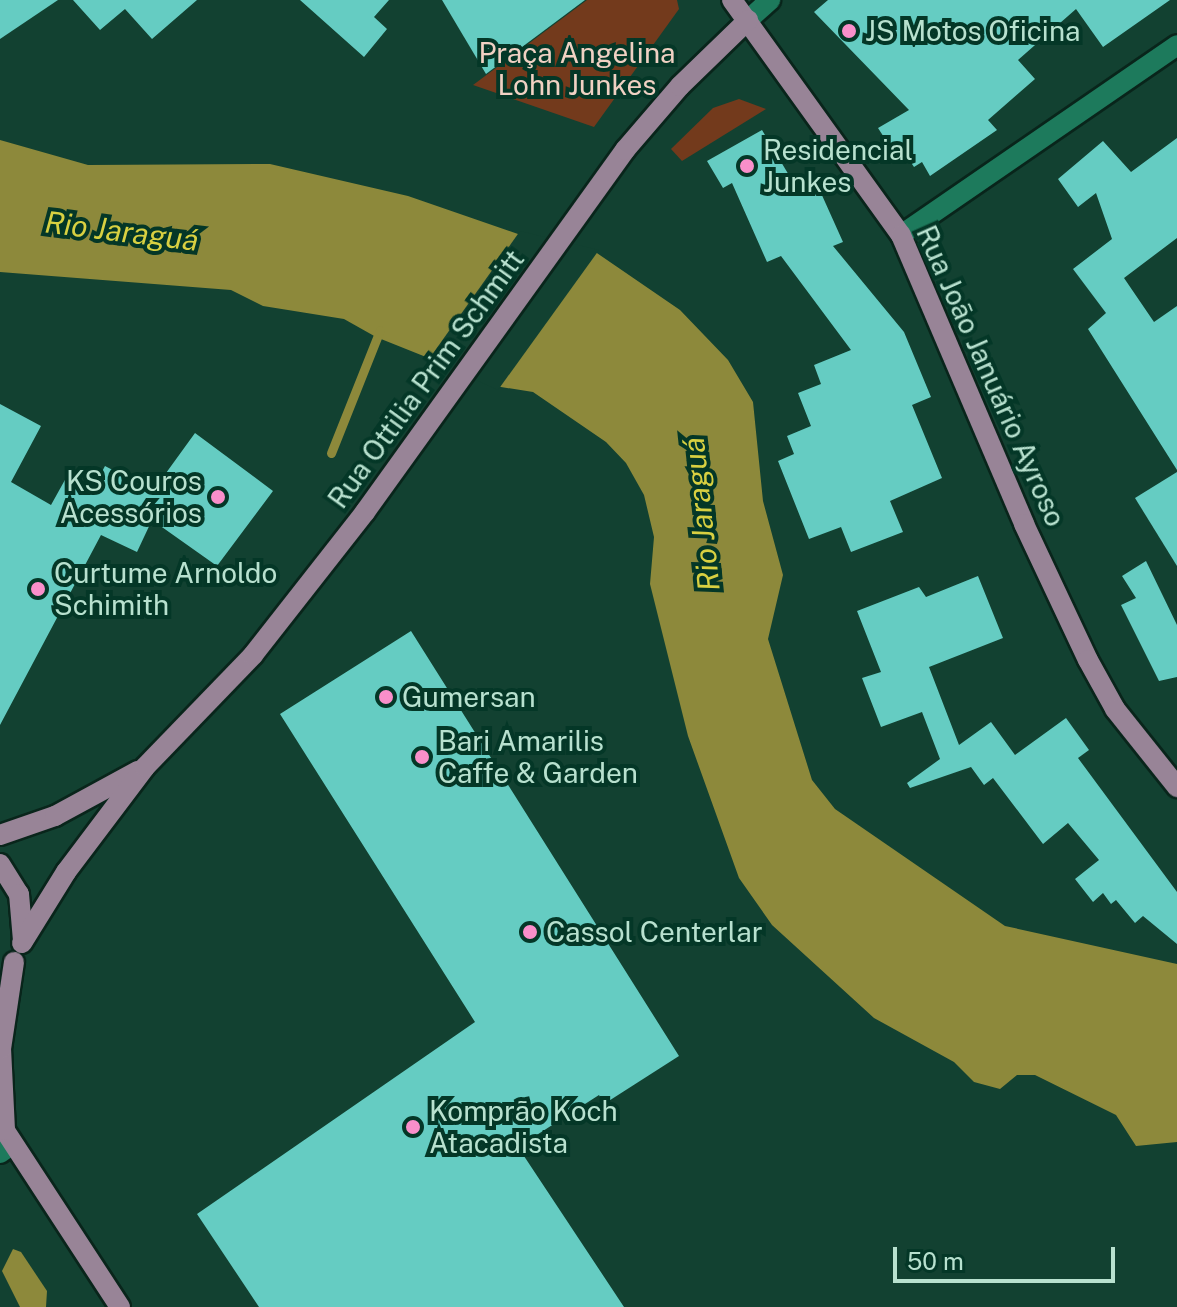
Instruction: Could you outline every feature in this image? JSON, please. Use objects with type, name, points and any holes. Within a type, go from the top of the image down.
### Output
[{"type":"main road","name":"Rua João Januário Ayroso","points":[[732,0],[901,235],[1088,660],[1115,709],[1177,787]]},
{"type":"main road","name":"Rua Ottilia Prim Schmitt","points":[[12,961],[66,872],[145,767],[253,655],[365,512],[625,150],[680,86],[748,20]]},
{"type":"main road","name":"Rua Ottilia Prim Schmitt","points":[[0,835],[55,816],[145,767]]},
{"type":"main road","points":[[0,864],[19,894],[1,1049],[5,1138],[120,1307]]},
{"type":"street","points":[[748,20],[770,0]]},
{"type":"street","points":[[901,235],[1177,45]]},
{"type":"green space","name":"Praça Angelina Lohn Junkes","points":[[587,0],[677,0],[679,9],[594,127],[473,85]]},
{"type":"green space","points":[[739,99],[766,109],[682,161],[671,149],[713,108]]},
{"type":"water","name":"Rio Jaraguá","points":[[0,140],[88,165],[270,164],[408,196],[518,234],[591,249],[680,310],[728,360],[753,402],[763,501],[783,575],[768,639],[812,780],[835,809],[1005,926],[1177,964],[1177,1142],[1136,1146],[1116,1115],[1035,1075],[1017,1075],[1000,1089],[974,1082],[954,1062],[874,1018],[772,925],[739,878],[688,736],[650,584],[654,537],[644,495],[626,463],[606,442],[533,392],[501,387],[376,337],[344,319],[263,306],[231,290],[0,272]]},
{"type":"water","points":[[13,1249],[21,1252],[47,1291],[46,1307],[20,1307],[2,1271]]},
{"type":"pier","points":[[520,231],[599,250],[498,390],[429,359]]},
{"type":"building","points":[[0,0],[58,0],[0,39]]},
{"type":"building","points":[[73,0],[197,0],[152,39],[125,9],[100,30]]},
{"type":"building","points":[[300,0],[389,0],[374,17],[387,29],[364,57]]},
{"type":"building","points":[[442,0],[585,0],[486,74]]},
{"type":"building","points":[[828,0],[1170,0],[1103,47],[1076,9],[1018,60],[1035,79],[988,120],[997,130],[930,176],[922,162],[914,167],[908,158],[900,162],[878,128],[909,110],[814,12]]},
{"type":"building","points":[[762,130],[793,182],[812,173],[843,242],[833,246],[904,332],[931,397],[912,405],[942,478],[890,501],[903,532],[851,552],[841,527],[809,539],[778,461],[794,454],[787,436],[811,426],[798,393],[821,384],[814,365],[851,350],[781,256],[767,262],[732,183],[723,188],[707,161]]},
{"type":"building","points":[[1177,138],[1177,238],[1124,278],[1154,322],[1177,306],[1177,470],[1088,329],[1106,313],[1073,269],[1112,239],[1096,193],[1078,207],[1058,179],[1103,141],[1131,172]]},
{"type":"building","points":[[0,404],[41,426],[11,482],[51,505],[66,478],[91,492],[105,466],[153,491],[195,433],[273,491],[217,566],[152,520],[137,552],[101,535],[0,725]]},
{"type":"building","points":[[1177,472],[1177,566],[1135,498]]},
{"type":"building","points":[[1146,561],[1177,625],[1177,677],[1159,681],[1121,605],[1136,598],[1122,576]]},
{"type":"building","points":[[978,576],[1003,638],[929,667],[959,745],[991,722],[1015,755],[1066,718],[1089,750],[1078,758],[1177,892],[1177,944],[1143,916],[1135,923],[1116,900],[1111,904],[1103,893],[1093,902],[1075,879],[1099,860],[1068,823],[1043,844],[993,778],[984,785],[971,767],[910,788],[907,783],[940,759],[922,712],[881,727],[862,678],[881,672],[857,611],[919,587],[926,597]]},
{"type":"building","points":[[411,631],[679,1056],[604,1104],[599,1095],[518,1147],[624,1307],[259,1307],[197,1214],[475,1022],[280,714]]},
{"type":"waterway","points":[[331,453],[380,330]]},
{"type":"place","name":"JS Motos Oficina","points":[[849,31]]},
{"type":"place","name":"Residencial Junkes","points":[[747,166]]},
{"type":"place","name":"KS Couros Acessórios","points":[[218,497]]},
{"type":"place","name":"Curtume Arnoldo Schimith","points":[[38,589]]},
{"type":"place","name":"Gumersan","points":[[386,697]]},
{"type":"place","name":"Bari Amarilis Caffe & Garden","points":[[422,757]]},
{"type":"place","name":"Cassol Centerlar","points":[[530,932]]},
{"type":"place","name":"Komprão Koch Atacadista","points":[[413,1127]]}]
